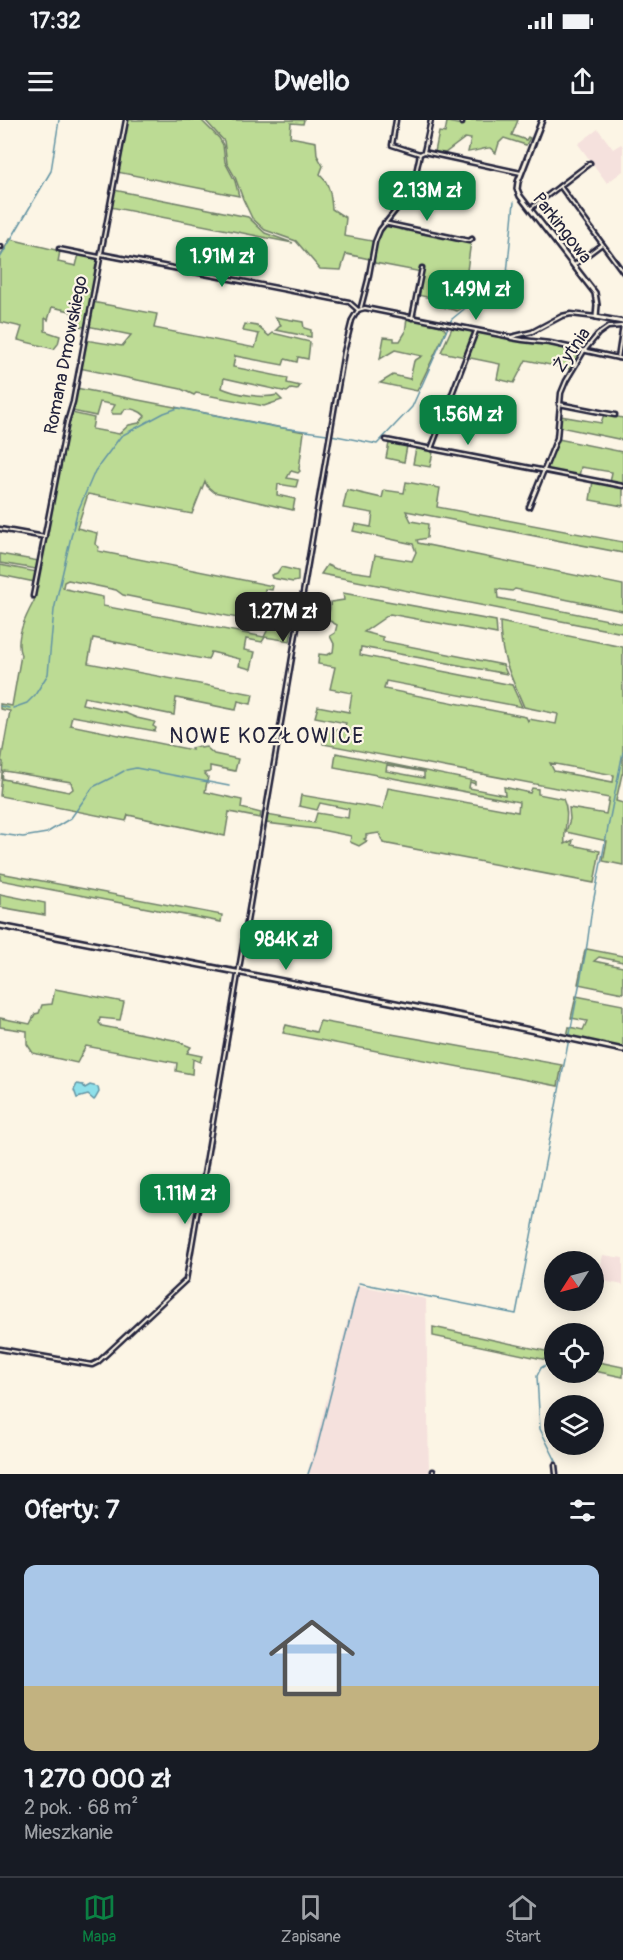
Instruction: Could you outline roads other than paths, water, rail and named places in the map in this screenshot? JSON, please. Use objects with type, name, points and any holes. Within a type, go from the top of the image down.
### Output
[{"type":"street","name":"Romana Dmowskiego","points":[[33,596],[67,422],[73,402],[126,120]]},
{"type":"street","points":[[396,120],[392,144],[420,154],[424,152],[521,173]]},
{"type":"street","points":[[424,152],[431,120]]},
{"type":"street","name":"Parkingowa","points":[[542,120],[517,189],[519,196],[595,293],[596,316]]},
{"type":"street","points":[[0,1349],[92,1365],[186,1280],[344,352],[352,320],[359,309],[375,242],[384,223],[405,197],[416,173],[420,154]]},
{"type":"street","points":[[530,209],[590,164]]},
{"type":"street","points":[[560,186],[623,272]]},
{"type":"street","points":[[384,223],[470,241],[472,239]]},
{"type":"street","points":[[573,265],[602,244]]},
{"type":"street","points":[[59,249],[349,302],[359,309],[522,340],[550,343],[623,359]]},
{"type":"street","points":[[412,318],[422,268]]},
{"type":"street","points":[[511,337],[532,332],[562,316],[571,314],[596,316],[623,323],[618,358]]},
{"type":"street","name":"Żytnia","points":[[529,507],[557,438],[561,393],[566,381],[584,351],[604,329],[623,323]]},
{"type":"street","points":[[431,449],[476,331]]},
{"type":"street","points":[[560,404],[615,415]]},
{"type":"street","points":[[386,440],[623,486]]},
{"type":"street","points":[[0,529],[45,537]]},
{"type":"street","points":[[0,926],[491,1021],[623,1050]]},
{"type":"street","points":[[555,1465],[556,1474]]},
{"type":"water","points":[[77,1084],[85,1088],[90,1085],[98,1087],[99,1092],[95,1099],[88,1095],[77,1098],[74,1090]]},
{"type":"waterway","points":[[0,258],[51,171],[59,120]]},
{"type":"waterway","points":[[449,324],[452,319],[507,274],[514,202]]},
{"type":"waterway","points":[[331,435],[377,444],[412,407],[448,327]]},
{"type":"waterway","points":[[13,708],[27,703],[48,674],[54,610],[77,513],[95,471],[121,436],[178,408],[276,427],[327,434]]},
{"type":"waterway","points":[[0,706],[9,708]]},
{"type":"waterway","points":[[359,1283],[516,1314],[623,752]]},
{"type":"waterway","points":[[126,770],[136,768],[229,786]]},
{"type":"waterway","points":[[115,776],[124,771]]},
{"type":"waterway","points":[[48,832],[71,818],[93,787],[113,777]]},
{"type":"waterway","points":[[0,834],[23,837],[47,833]]},
{"type":"waterway","points":[[308,1474],[358,1287]]},
{"type":"waterway","points":[[544,1366],[537,1376],[540,1429],[557,1463],[558,1474]]},
{"type":"district","name":"NOWE KOZŁOWICE","points":[[267,736]]}]
